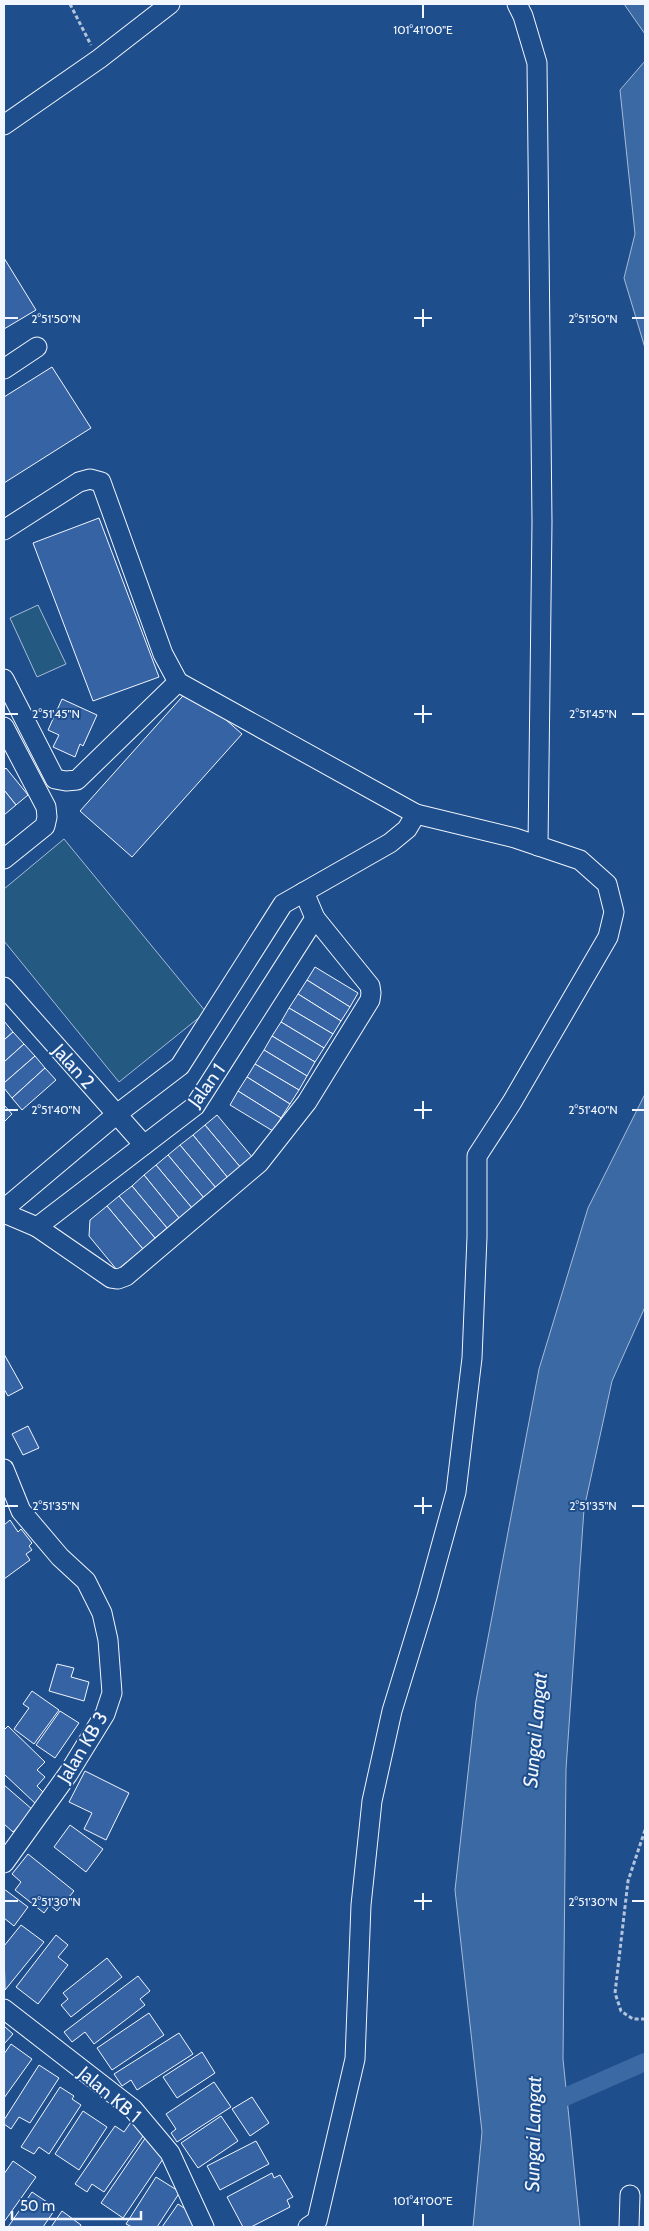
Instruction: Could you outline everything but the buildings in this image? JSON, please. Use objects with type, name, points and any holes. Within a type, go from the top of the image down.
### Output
[{"type":"street","points":[[4,125],[98,59],[170,4]]},
{"type":"street","points":[[516,4],[523,16],[537,63],[542,512],[538,846]]},
{"type":"street","points":[[4,369],[37,347]]},
{"type":"street","points":[[4,530],[79,482],[90,479],[101,482],[163,654],[178,682],[416,814],[515,838],[580,860],[607,884],[614,912],[608,937],[603,946],[517,1094],[477,1156],[477,1237],[472,1358],[456,1492],[428,1597],[392,1711],[372,1801],[361,1905],[355,2059],[317,2221],[308,2227]]},
{"type":"street","points":[[4,679],[55,779],[66,781],[77,780],[178,682]]},
{"type":"street","points":[[4,727],[46,808],[47,817],[45,826],[4,859]]},
{"type":"street","name":"Jalan 1","points":[[4,1209],[117,1114],[180,1066],[283,904],[390,843],[406,829],[416,814]]},
{"type":"street","points":[[4,1213],[37,1227],[111,1278],[118,1278],[126,1276],[259,1162],[307,1102],[370,1000],[370,986],[315,918],[304,892]]},
{"type":"street","name":"Jalan 1","points":[[37,1227],[195,1106],[315,918]]},
{"type":"street","name":"Jalan 2","points":[[4,987],[144,1145]]},
{"type":"street","name":"Jalan KB 3","points":[[4,1470],[21,1511],[60,1557],[86,1582],[102,1613],[108,1640],[112,1693],[105,1714],[68,1774],[4,1862]]},
{"type":"street","name":"Jalan KB 1","points":[[4,2009],[133,2109],[170,2152],[204,2227]]},
{"type":"street","points":[[629,2227],[630,2195]]},
{"type":"path","points":[[70,4],[98,59]]},
{"type":"path","points":[[645,1830],[628,1881],[615,1993],[621,2011],[633,2019],[645,2019]]},
{"type":"shaded area","points":[[38,605],[66,664],[37,677],[10,618]]},
{"type":"shaded area","points":[[64,839],[206,1012],[119,1082],[4,941],[4,889]]},
{"type":"water","points":[[624,4],[645,4],[645,34]]},
{"type":"water","points":[[645,61],[645,348],[624,278],[635,234],[620,90]]},
{"type":"water","name":"Sungai Langat","points":[[645,1094],[645,1307],[612,1381],[584,1509],[566,1769],[563,2059],[580,2227],[473,2227],[482,2132],[455,1890],[476,1701],[539,1369],[588,1208]]},
{"type":"waterway","name":"Sungai Langat","points":[[547,2105],[645,2062]]}]
